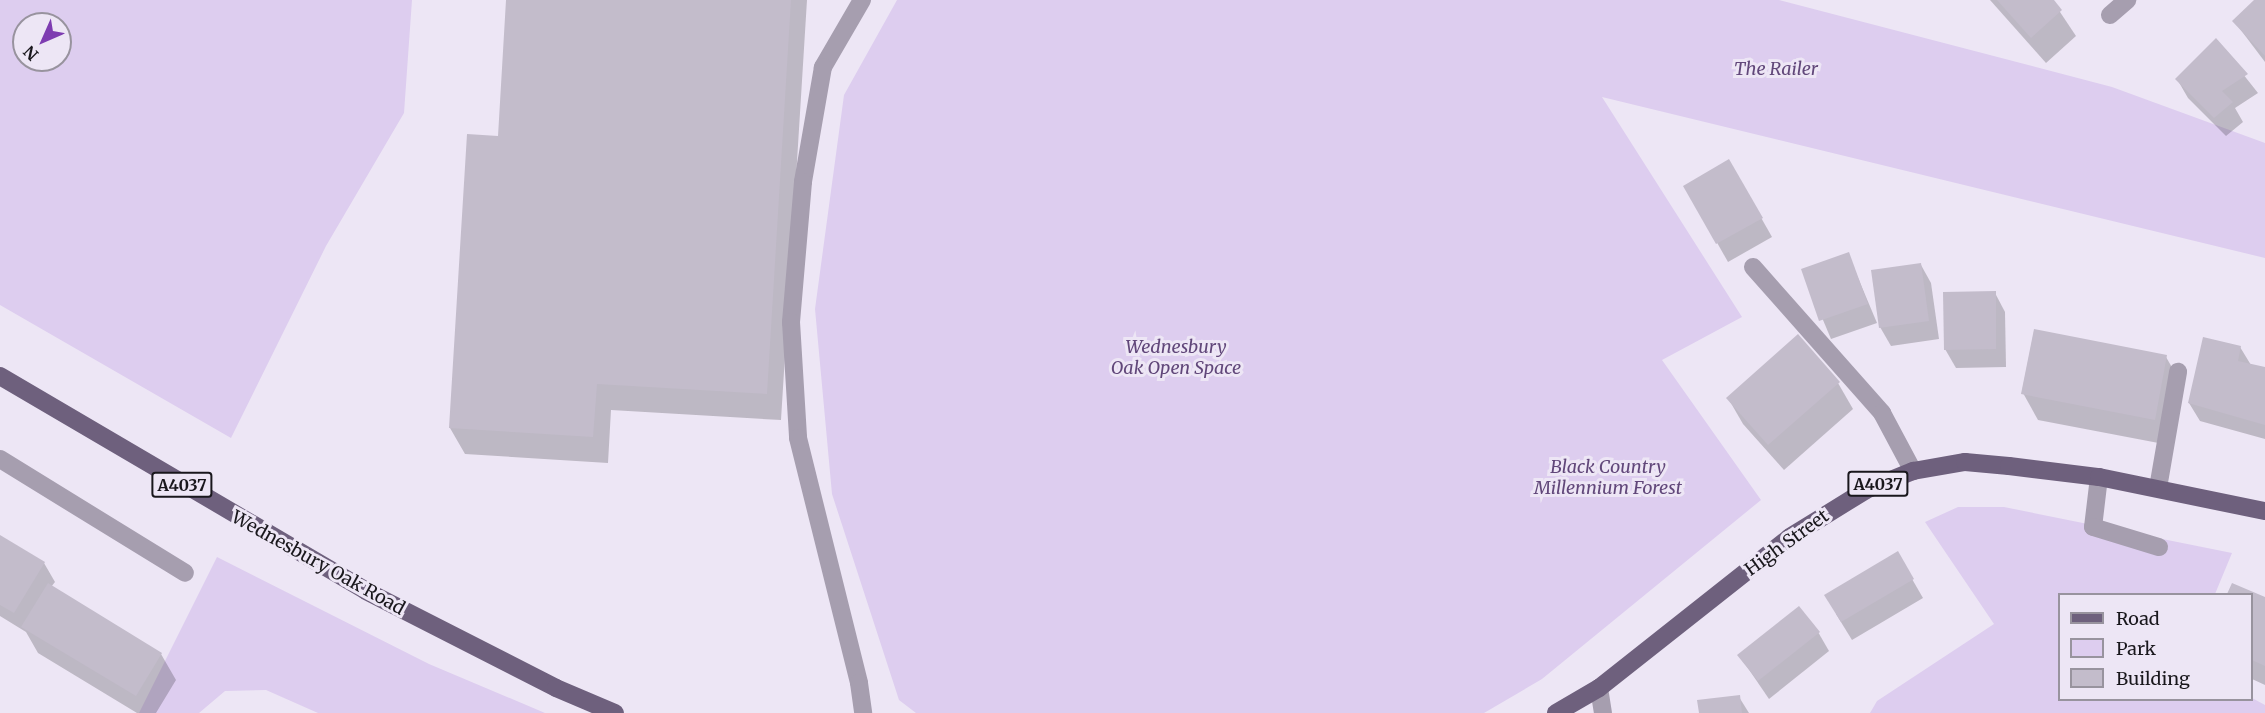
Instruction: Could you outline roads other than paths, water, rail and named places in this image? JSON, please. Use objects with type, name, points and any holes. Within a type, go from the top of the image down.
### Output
[{"type":"main road","name":"Wednesbury Oak Road","points":[[0,376],[366,591],[556,688],[615,713]]},
{"type":"main road","name":"High Street","points":[[1556,713],[1599,688],[1790,537],[1866,490],[1913,471],[1965,462],[2099,477],[2265,512]]},
{"type":"street","points":[[862,0],[823,67],[802,182],[791,322],[798,438],[859,683],[863,713]]},
{"type":"street","points":[[2110,15],[2127,0]]},
{"type":"street","points":[[1753,267],[1882,413],[1913,471]]},
{"type":"street","points":[[2158,488],[2178,372]]},
{"type":"street","points":[[0,459],[185,573]]},
{"type":"street","points":[[2099,477],[2093,526],[2159,547]]},
{"type":"street","points":[[1599,688],[1603,713]]},
{"type":"park label","name":"The Railer","points":[[1776,69]]},
{"type":"park label","name":"Wednesbury Oak Open Space","points":[[1176,358]]},
{"type":"park label","name":"Black Country Millennium Forest","points":[[1608,478]]}]
